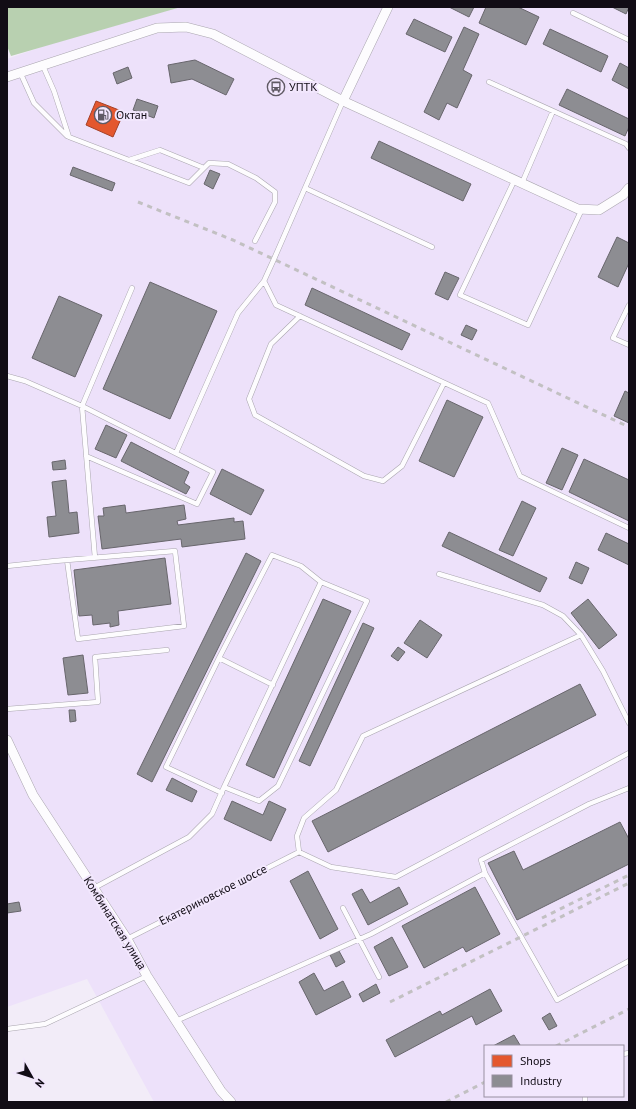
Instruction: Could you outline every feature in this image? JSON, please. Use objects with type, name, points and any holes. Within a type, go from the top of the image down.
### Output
[{"type":"street","points":[[343,101],[388,7]]},
{"type":"street","points":[[7,77],[157,28],[186,27],[213,34],[343,101],[578,209],[599,210],[627,194]]},
{"type":"street","name":"Комбинатская улица","points":[[7,740],[33,795],[127,938],[147,976],[176,1021],[222,1091],[231,1102]]},
{"type":"lane","points":[[573,13],[629,40]]},
{"type":"lane","points":[[43,66],[54,91],[69,137]]},
{"type":"lane","points":[[20,72],[34,103],[69,137],[189,183],[209,163],[228,164],[256,178],[275,192],[274,202],[255,242]]},
{"type":"lane","points":[[489,82],[626,144],[629,148]]},
{"type":"lane","points":[[176,453],[238,313],[264,281],[343,101]]},
{"type":"lane","points":[[553,111],[460,295],[528,325],[582,209]]},
{"type":"lane","points":[[129,160],[160,150],[204,168]]},
{"type":"lane","points":[[305,188],[432,247]]},
{"type":"lane","points":[[264,281],[276,305],[488,403],[520,476],[629,528]]},
{"type":"lane","points":[[95,558],[82,406],[132,288]]},
{"type":"lane","points":[[629,306],[613,338],[629,345]]},
{"type":"lane","points":[[300,316],[270,344],[249,399],[255,415],[364,476],[384,481],[402,466],[444,383]]},
{"type":"lane","points":[[7,376],[25,381],[82,406],[214,472],[198,504],[86,456]]},
{"type":"lane","points":[[7,566],[67,560],[175,551],[184,626],[78,639],[67,560]]},
{"type":"lane","points":[[222,793],[166,766],[272,555],[301,566],[321,582],[367,601],[278,786],[259,801],[224,787]]},
{"type":"lane","points":[[439,574],[543,605],[564,616],[581,635],[629,723]]},
{"type":"lane","points":[[94,888],[189,837],[212,814],[321,582]]},
{"type":"lane","points":[[581,635],[363,736],[336,790],[304,818],[297,836],[299,852],[331,867],[396,878],[629,753]]},
{"type":"lane","points":[[7,710],[98,702],[95,658],[167,650]]},
{"type":"lane","points":[[219,658],[273,685]]},
{"type":"lane","points":[[629,788],[589,804],[481,860],[485,873],[557,1000],[629,961]]},
{"type":"lane","name":"Екатериновское шоссе","points":[[127,938],[299,852]]},
{"type":"lane","points":[[176,1021],[359,940],[485,873]]},
{"type":"lane","points":[[343,908],[379,977]]},
{"type":"lane","points":[[7,1029],[45,1024],[147,976]]},
{"type":"shaded area","points":[[178,7],[629,7],[629,1102],[154,1102],[87,979],[7,1007],[7,59],[70,37]]},
{"type":"green space","points":[[7,7],[181,7],[11,56],[7,46]]},
{"type":"building: Shops","points":[[96,101],[124,112],[113,137],[86,125]]},
{"type":"building: Industry","points":[[449,7],[474,7],[469,17]]},
{"type":"building: Industry","points":[[486,7],[518,7],[539,17],[526,45],[479,23]]},
{"type":"building: Industry","points":[[612,7],[629,7],[626,14]]},
{"type":"building: Industry","points":[[414,19],[452,37],[445,52],[406,34]]},
{"type":"building: Industry","points":[[464,27],[479,34],[463,70],[472,75],[457,108],[447,103],[439,120],[424,112]]},
{"type":"building: Industry","points":[[550,29],[608,56],[601,72],[543,44]]},
{"type":"building: Industry","points":[[195,60],[234,79],[226,95],[192,79],[171,83],[168,65]]},
{"type":"building: Industry","points":[[620,63],[629,68],[629,89],[612,80]]},
{"type":"building: Industry","points":[[128,67],[132,78],[117,84],[113,73]]},
{"type":"building: Industry","points":[[567,89],[629,119],[629,127],[625,136],[559,105]]},
{"type":"building: Industry","points":[[137,99],[158,106],[154,118],[133,110]]},
{"type":"building: Industry","points":[[379,141],[471,184],[463,201],[371,158]]},
{"type":"building: Industry","points":[[73,167],[115,183],[112,191],[70,175]]},
{"type":"building: Industry","points":[[210,170],[220,174],[213,189],[204,184]]},
{"type":"building: Industry","points":[[617,237],[629,243],[629,263],[618,287],[598,277]]},
{"type":"building: Industry","points":[[445,272],[459,278],[448,300],[435,294]]},
{"type":"building: Industry","points":[[150,282],[217,311],[170,419],[103,389]]},
{"type":"building: Industry","points":[[312,288],[410,334],[402,350],[305,305]]},
{"type":"building: Industry","points":[[59,296],[102,315],[75,377],[32,358]]},
{"type":"building: Industry","points":[[466,325],[477,330],[472,340],[461,335]]},
{"type":"building: Industry","points":[[625,391],[629,393],[629,423],[614,416]]},
{"type":"building: Industry","points":[[447,400],[483,417],[454,477],[419,461]]},
{"type":"building: Industry","points":[[106,425],[127,435],[116,458],[95,449]]},
{"type":"building: Industry","points":[[131,442],[189,472],[184,483],[190,487],[186,494],[121,461]]},
{"type":"building: Industry","points":[[562,448],[578,455],[562,490],[546,483]]},
{"type":"building: Industry","points":[[584,459],[629,480],[629,521],[569,492]]},
{"type":"building: Industry","points":[[65,460],[66,469],[53,470],[52,462]]},
{"type":"building: Industry","points":[[222,469],[264,490],[251,515],[210,494]]},
{"type":"building: Industry","points":[[66,480],[69,513],[77,512],[79,533],[49,537],[47,517],[56,516],[52,482]]},
{"type":"building: Industry","points":[[522,501],[536,508],[513,556],[499,550]]},
{"type":"building: Industry","points":[[125,505],[126,513],[184,505],[186,519],[177,521],[178,525],[234,518],[234,522],[243,521],[245,539],[182,547],[181,539],[102,549],[98,516],[104,516],[103,508]]},
{"type":"building: Industry","points":[[449,532],[547,578],[540,592],[442,546]]},
{"type":"building: Industry","points":[[606,533],[629,544],[629,565],[598,550]]},
{"type":"building: Industry","points":[[246,553],[261,561],[152,782],[137,774]]},
{"type":"building: Industry","points":[[165,558],[171,604],[118,611],[119,625],[110,627],[110,623],[93,625],[92,615],[79,616],[74,570]]},
{"type":"building: Industry","points":[[576,562],[589,568],[582,584],[569,578]]},
{"type":"building: Industry","points":[[323,599],[351,611],[274,778],[246,765]]},
{"type":"building: Industry","points":[[588,599],[617,635],[599,649],[571,613]]},
{"type":"building: Industry","points":[[420,620],[442,635],[427,658],[404,643]]},
{"type":"building: Industry","points":[[363,623],[374,628],[310,766],[299,761]]},
{"type":"building: Industry","points":[[398,647],[405,652],[398,661],[391,656]]},
{"type":"building: Industry","points":[[83,655],[88,693],[68,695],[63,658]]},
{"type":"building: Industry","points":[[580,684],[596,715],[328,852],[312,821]]},
{"type":"building: Industry","points":[[69,710],[75,710],[76,721],[70,722]]},
{"type":"building: Industry","points":[[172,778],[197,791],[192,802],[166,790]]},
{"type":"building: Industry","points":[[232,801],[263,815],[269,801],[286,809],[271,841],[224,819]]},
{"type":"building: Industry","points":[[620,822],[629,839],[629,864],[517,920],[488,863],[514,851],[523,870]]},
{"type":"building: Industry","points":[[308,871],[338,929],[320,939],[290,881]]},
{"type":"building: Industry","points":[[399,887],[408,904],[368,925],[352,894],[362,889],[370,903]]},
{"type":"building: Industry","points":[[475,887],[500,934],[466,952],[463,947],[424,968],[402,926]]},
{"type":"building: Industry","points":[[19,902],[21,911],[7,913],[7,904]]},
{"type":"building: Industry","points":[[392,937],[408,967],[389,976],[374,947]]},
{"type":"building: Industry","points":[[339,951],[345,962],[336,967],[330,955]]},
{"type":"building: Industry","points":[[314,973],[324,991],[343,981],[351,997],[316,1015],[299,982]]},
{"type":"building: Industry","points":[[376,984],[380,993],[363,1002],[359,994]]},
{"type":"building: Industry","points":[[490,989],[502,1011],[476,1025],[472,1016],[395,1057],[386,1040],[440,1011],[442,1015]]},
{"type":"building: Industry","points":[[550,1013],[557,1026],[549,1030],[542,1018]]},
{"type":"building: Industry","points":[[514,1035],[520,1045],[495,1045]]},
{"type":"railway","points":[[138,202],[233,240],[629,427]]},
{"type":"railway","points":[[542,918],[629,875]]},
{"type":"railway","points":[[390,1002],[629,883]]},
{"type":"railway","points":[[558,1045],[629,1009]]},
{"type":"railway","points":[[446,1102],[484,1083]]},
{"type":"place","name":"УПТК","points":[[276,87]]},
{"type":"place","name":"Октан","points":[[103,115]]}]
